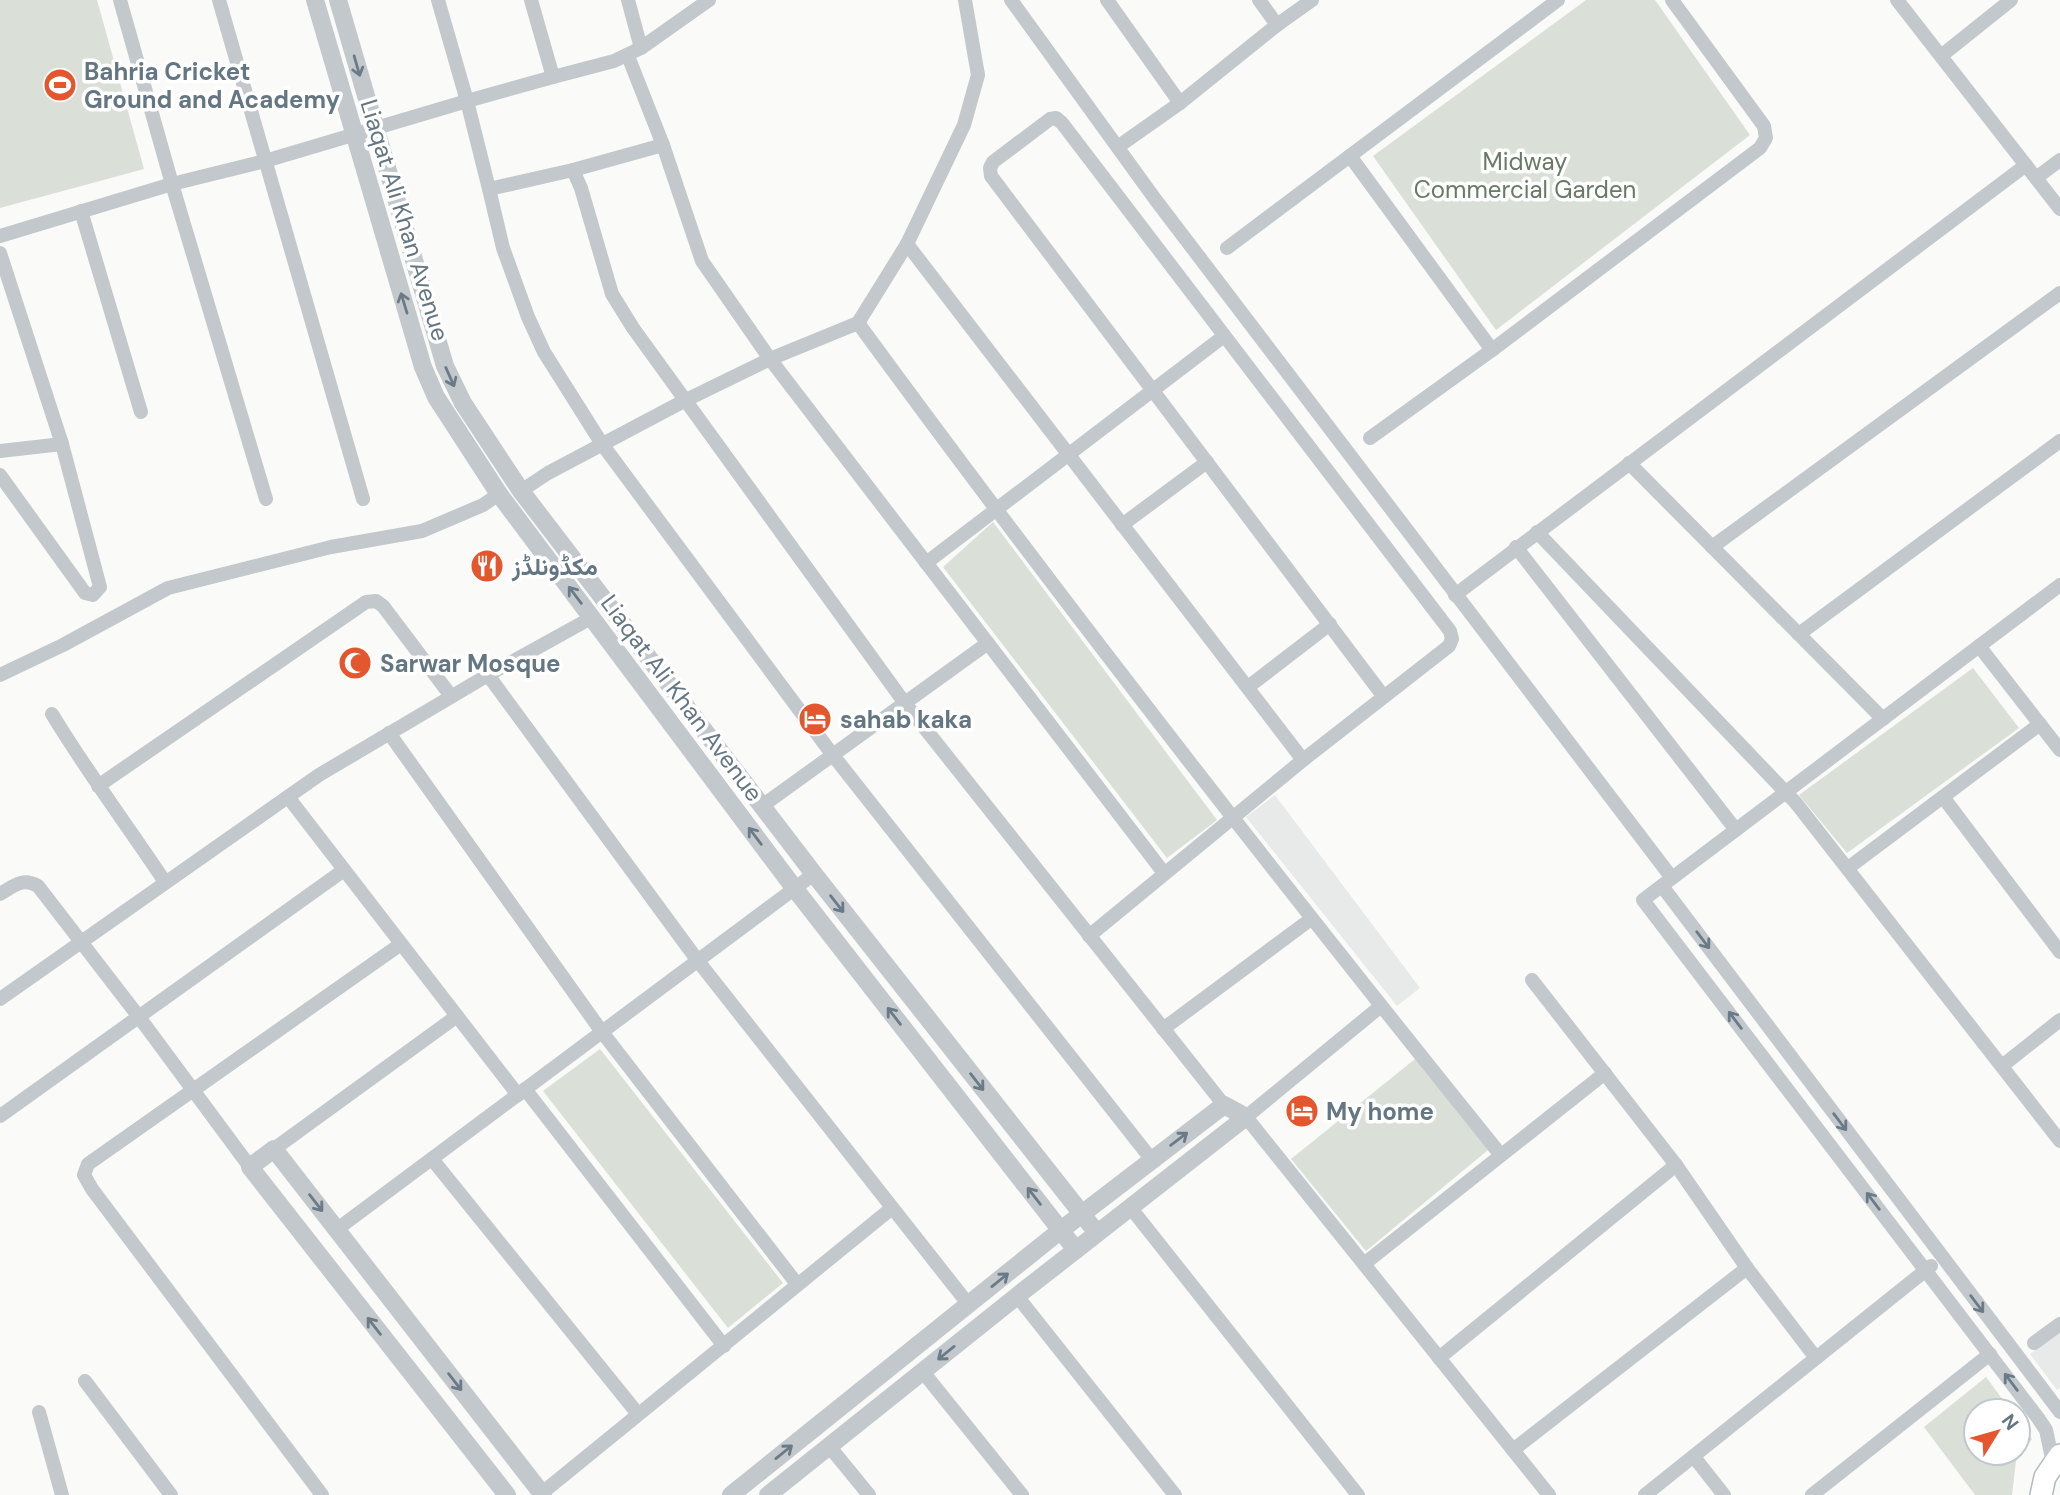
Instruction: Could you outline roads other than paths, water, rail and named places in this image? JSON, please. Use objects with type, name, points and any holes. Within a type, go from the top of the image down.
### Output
[{"type":"main road","points":[[2041,1495],[2045,1477],[2056,1459]]},
{"type":"street","points":[[120,0],[266,499]]},
{"type":"street","points":[[219,0],[363,499]]},
{"type":"street","name":"Liaqat Ali Khan Avenue","points":[[314,0],[423,367],[443,409],[499,494],[591,618],[795,889],[1076,1250]]},
{"type":"street","name":"Liaqat Ali Khan Avenue","points":[[338,0],[448,373],[484,436],[521,491],[814,874],[1097,1233]]},
{"type":"street","points":[[438,0],[467,101],[503,248],[544,352],[602,444],[832,754],[1152,1160]]},
{"type":"street","points":[[531,0],[553,77]]},
{"type":"street","points":[[628,0],[635,52],[702,261],[770,359],[1164,873]]},
{"type":"street","points":[[0,236],[635,52],[709,0]]},
{"type":"street","points":[[521,491],[548,472],[684,401],[770,359],[858,323],[907,244],[964,125],[978,75],[965,0]]},
{"type":"street","points":[[1011,0],[1155,199],[1455,594],[1941,1257],[2060,1412]]},
{"type":"street","points":[[1107,0],[1180,103]]},
{"type":"street","points":[[1259,0],[1277,25]]},
{"type":"street","points":[[1119,146],[1180,103],[1312,0]]},
{"type":"street","points":[[1227,248],[1558,0]]},
{"type":"street","points":[[1370,438],[1492,350],[1760,148],[1766,138],[1764,126],[1672,0]]},
{"type":"street","points":[[1896,0],[2060,209]]},
{"type":"street","points":[[1941,56],[2011,0]]},
{"type":"street","points":[[1089,936],[1303,760],[1449,646],[1452,639],[1450,631],[1056,118],[1050,119],[992,162],[991,176],[1384,696]]},
{"type":"street","points":[[489,189],[573,170],[663,145]]},
{"type":"street","points":[[1350,156],[1492,350]]},
{"type":"street","points":[[2036,178],[2060,160]]},
{"type":"street","points":[[1455,594],[2026,165]]},
{"type":"street","points":[[573,170],[581,188],[612,294],[684,401],[904,702],[1224,1105],[1246,1117],[1549,1495]]},
{"type":"street","points":[[82,211],[141,412]]},
{"type":"street","points":[[907,244],[1303,760]]},
{"type":"street","points":[[0,253],[62,444],[100,587],[93,595],[85,593],[0,475]]},
{"type":"street","points":[[1712,547],[2060,293]]},
{"type":"street","points":[[858,323],[995,511],[1311,919],[1500,1154]]},
{"type":"street","points":[[926,563],[1224,336]]},
{"type":"street","points":[[1799,634],[2060,441]]},
{"type":"street","points":[[0,451],[62,444]]},
{"type":"street","points":[[1122,526],[1207,462]]},
{"type":"street","points":[[1629,463],[1883,719]]},
{"type":"street","points":[[0,675],[63,645],[169,588],[331,547],[422,531],[483,505],[499,494]]},
{"type":"street","points":[[1537,532],[1786,792],[2060,1141]]},
{"type":"street","points":[[1516,547],[1737,830]]},
{"type":"street","points":[[2056,1459],[2046,1430],[1990,1354],[1643,900],[2060,585]]},
{"type":"street","points":[[98,786],[366,602],[376,601],[383,606],[450,696]]},
{"type":"street","points":[[0,999],[318,775],[488,674],[591,618]]},
{"type":"street","points":[[1248,687],[1330,624]]},
{"type":"street","points":[[762,806],[988,643]]},
{"type":"street","points":[[1979,646],[2060,750]]},
{"type":"street","points":[[629,668],[647,655]]},
{"type":"street","points":[[488,674],[698,961],[969,1305]]},
{"type":"street","points":[[52,714],[165,883]]},
{"type":"street","points":[[1848,868],[2040,724]]},
{"type":"street","points":[[389,733],[602,1032],[797,1284]]},
{"type":"street","points":[[288,797],[457,1016],[724,1346]]},
{"type":"street","points":[[1943,797],[2060,952]]},
{"type":"street","points":[[0,1116],[344,870]]},
{"type":"street","points":[[336,1230],[814,874]]},
{"type":"street","points":[[0,894],[20,882],[30,881],[38,886],[250,1167],[507,1495]]},
{"type":"street","points":[[1163,1029],[1311,919]]},
{"type":"street","points":[[323,1495],[92,1189],[85,1175],[88,1164],[401,943]]},
{"type":"street","points":[[1532,980],[1676,1165],[1747,1268],[1816,1357]]},
{"type":"street","points":[[768,1495],[1246,1117],[1381,1006]]},
{"type":"street","points":[[250,1167],[457,1016]]},
{"type":"street","points":[[2002,1066],[2060,1020]]},
{"type":"street","points":[[1364,1264],[1605,1073]]},
{"type":"street","points":[[731,1495],[1061,1230],[1083,1216],[1224,1105]]},
{"type":"street","points":[[274,1149],[543,1494],[892,1208]]},
{"type":"street","points":[[432,1159],[638,1414]]},
{"type":"street","points":[[1439,1358],[1676,1165]]},
{"type":"street","points":[[1130,1207],[1358,1495]]},
{"type":"street","points":[[1645,1495],[1941,1257]]},
{"type":"street","points":[[1513,1450],[1747,1268]]},
{"type":"street","points":[[1017,1296],[1175,1495]]},
{"type":"street","points":[[2034,1343],[2060,1324]]},
{"type":"street","points":[[1812,1495],[1990,1354]]},
{"type":"street","points":[[923,1372],[1022,1495]]},
{"type":"street","points":[[85,1381],[171,1495]]},
{"type":"street","points":[[39,1412],[62,1495]]},
{"type":"street","points":[[829,1446],[869,1495]]},
{"type":"street","points":[[1693,1457],[1724,1495]]},
{"type":"place","name":"Bahria Cricket Ground and Academy","points":[[60,85]]},
{"type":"place","name":"مکڈونلڈز","points":[[487,566]]},
{"type":"place","name":"Sarwar Mosque","points":[[355,663]]},
{"type":"place","name":"sahab kaka","points":[[815,719]]},
{"type":"place","name":"My home","points":[[1302,1111]]},
{"type":"park label","name":"Midway Commercial Garden","points":[[1525,175]]}]
